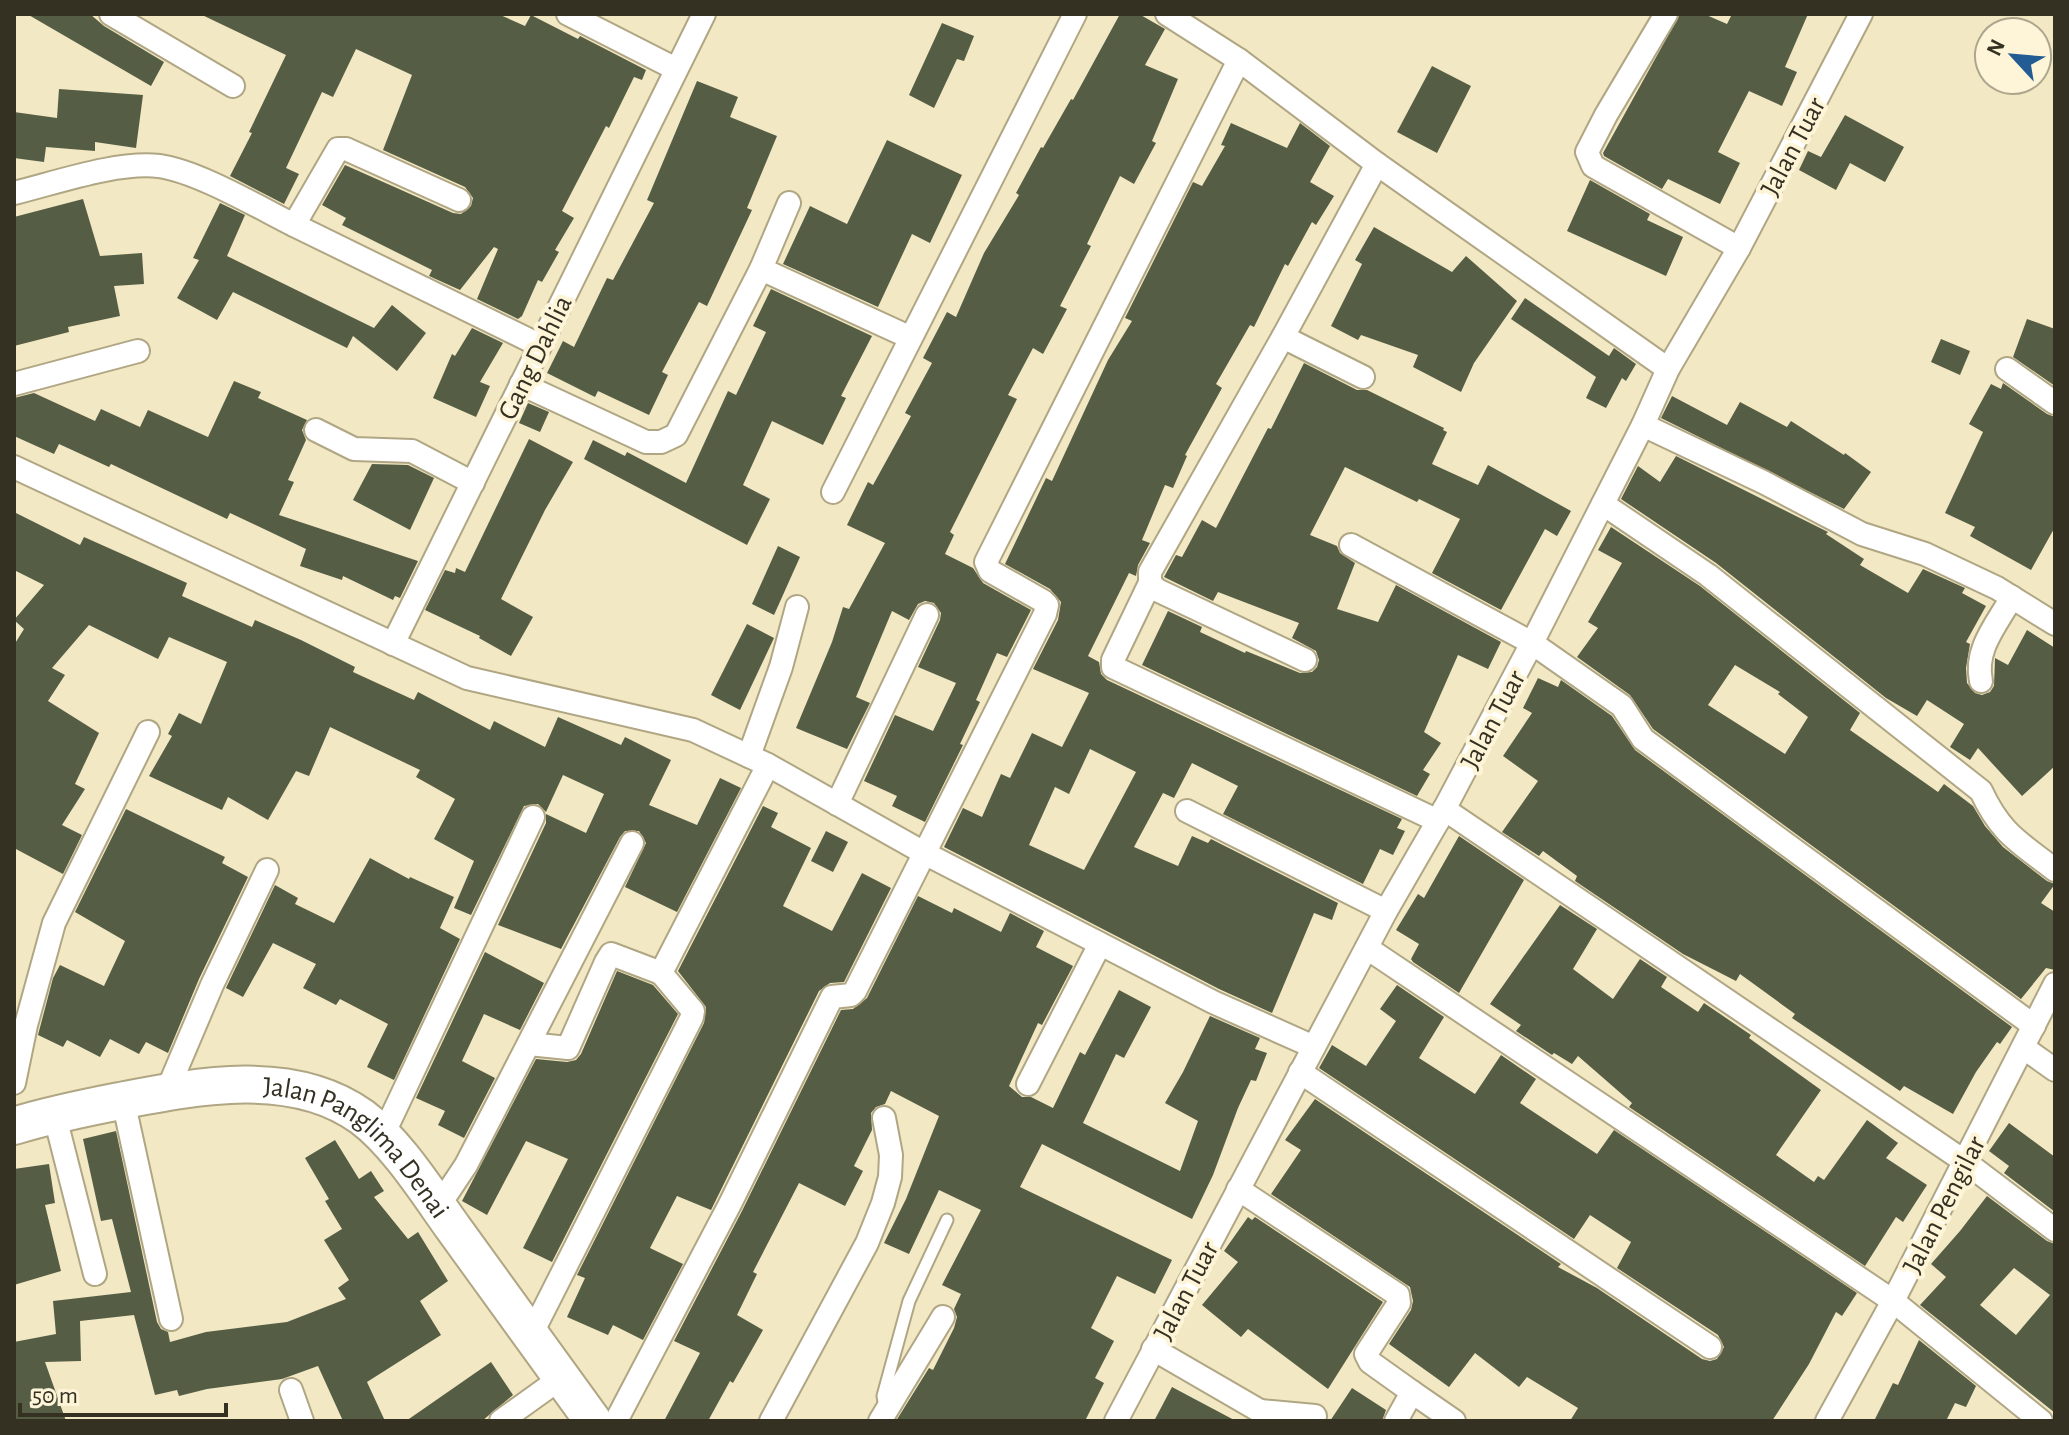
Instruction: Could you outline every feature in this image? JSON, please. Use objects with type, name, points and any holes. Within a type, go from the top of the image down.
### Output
[{"type":"main road","name":"Jalan Panglima Denai","points":[[14,1126],[54,1113],[211,1085],[278,1087],[325,1098],[360,1116],[383,1135],[593,1421]]},
{"type":"street","points":[[111,14],[233,86]]},
{"type":"street","points":[[568,14],[676,69]]},
{"type":"street","name":"Gang Dahlia","points":[[393,644],[704,14]]},
{"type":"street","points":[[833,492],[1075,14]]},
{"type":"street","points":[[1167,14],[1239,60],[1377,164],[1668,369]]},
{"type":"street","points":[[1666,14],[1587,152],[1593,166],[1739,248]]},
{"type":"street","name":"Jalan Tuar","points":[[1116,1421],[1532,643],[1643,425],[1668,369],[1739,248],[1858,15]]},
{"type":"street","points":[[616,1421],[730,1204],[832,997],[851,995],[855,991],[926,854],[1047,605],[990,571],[986,562],[1239,60]]},
{"type":"street","points":[[294,225],[338,149],[346,149],[459,200]]},
{"type":"street","points":[[1377,164],[1150,572],[1150,583],[1113,660],[1113,667],[1441,815],[1964,1161],[2055,1230]]},
{"type":"street","points":[[14,193],[127,166],[160,166],[208,183],[539,345]]},
{"type":"street","points":[[521,384],[646,442],[661,442],[676,435],[761,269],[789,203]]},
{"type":"street","points":[[761,269],[909,337]]},
{"type":"street","points":[[1283,337],[1363,377]]},
{"type":"street","points":[[14,384],[138,351]]},
{"type":"street","points":[[2007,369],[2055,403]]},
{"type":"street","points":[[1643,425],[1763,482],[1862,534],[1925,554],[2012,597],[2055,624]]},
{"type":"street","points":[[316,430],[354,449],[412,451],[473,483]]},
{"type":"street","points":[[14,467],[467,678],[693,730],[758,760],[926,854],[1213,1002],[1314,1047]]},
{"type":"street","points":[[1603,504],[1708,575],[1981,791],[2005,831],[2055,870]]},
{"type":"street","points":[[1351,545],[1532,643],[1622,706],[1643,739],[2034,1026]]},
{"type":"street","points":[[1150,583],[1157,590],[1305,660]]},
{"type":"street","points":[[1981,681],[1978,665],[1983,647],[2012,597]]},
{"type":"street","points":[[661,973],[758,760],[797,607]]},
{"type":"street","points":[[837,804],[927,615]]},
{"type":"street","points":[[14,1083],[26,1025],[54,923],[148,732]]},
{"type":"street","points":[[1187,811],[1386,911]]},
{"type":"street","points":[[383,1135],[533,817]]},
{"type":"street","points":[[438,1207],[466,1165],[632,843]]},
{"type":"street","points":[[167,1091],[212,985],[267,870]]},
{"type":"street","points":[[1028,1084],[1100,944]]},
{"type":"street","points":[[1367,948],[1893,1301],[2041,1421]]},
{"type":"street","points":[[529,1044],[568,1048],[611,954],[661,973],[693,1011],[531,1335]]},
{"type":"street","name":"Jalan Pengilar","points":[[1827,1421],[1893,1301],[2055,984]]},
{"type":"street","points":[[2024,1048],[2055,1070]]},
{"type":"street","points":[[1300,1072],[1710,1347]]},
{"type":"street","points":[[123,1100],[171,1319]]},
{"type":"street","points":[[54,1113],[95,1274]]},
{"type":"street","points":[[771,1421],[867,1243],[883,1203],[890,1177],[891,1155],[884,1118]]},
{"type":"street","points":[[1238,1189],[1398,1295],[1399,1303],[1366,1354],[1370,1362],[1454,1421]]},
{"type":"street","points":[[883,1416],[943,1317]]},
{"type":"street","points":[[1153,1349],[1265,1416],[1315,1416]]},
{"type":"street","points":[[501,1421],[561,1378]]},
{"type":"street","points":[[291,1390],[302,1421]]},
{"type":"street","points":[[1396,1421],[1412,1392]]},
{"type":"lane","points":[[883,1416],[883,1396],[909,1301],[947,1220]]},
{"type":"building","points":[[27,14],[90,14],[104,26],[164,62],[151,86]]},
{"type":"building","points":[[200,14],[498,14],[525,26],[531,15],[646,70],[642,80],[634,77],[562,211],[574,218],[555,250],[559,252],[542,282],[538,280],[518,319],[477,299],[498,249],[494,247],[460,290],[429,276],[432,270],[342,225],[346,218],[322,205],[345,165],[453,213],[461,214],[471,206],[473,198],[465,187],[383,150],[412,75],[356,49],[333,97],[322,92],[286,168],[299,174],[284,204],[230,176],[286,55]]},
{"type":"building","points":[[1120,14],[1139,14],[1165,29],[1145,65],[1178,79],[1152,141],[1156,143],[1134,184],[1120,176],[1087,244],[1091,246],[1060,306],[1067,309],[1043,354],[1033,348],[1008,395],[1017,399],[950,532],[954,535],[945,554],[973,568],[983,583],[1031,610],[1007,657],[997,653],[976,700],[980,702],[960,744],[963,745],[925,822],[892,806],[897,796],[864,781],[895,715],[933,731],[956,683],[918,667],[940,620],[941,613],[934,603],[925,601],[918,604],[909,620],[892,611],[856,697],[870,703],[847,749],[796,728],[832,642],[843,607],[849,609],[885,543],[847,525],[868,482],[873,485],[911,416],[905,413],[932,363],[923,358],[947,312],[956,317],[984,253],[1019,195],[1016,193],[1041,147],[1073,100]]},
{"type":"building","points":[[1680,14],[1704,14],[1727,24],[1732,14],[1808,14],[1785,67],[1797,72],[1782,106],[1749,91],[1718,152],[1740,163],[1720,204],[1668,179],[1662,189],[1603,153]]},
{"type":"building","points":[[942,23],[974,36],[964,61],[957,59],[934,108],[909,95]]},
{"type":"building","points":[[1432,66],[1471,86],[1437,153],[1397,132]]},
{"type":"building","points":[[697,81],[738,97],[730,117],[777,136],[747,208],[752,210],[707,306],[699,302],[662,372],[668,375],[649,415],[598,391],[595,397],[547,373],[563,341],[574,347],[607,278],[613,280],[654,203],[647,200]]},
{"type":"building","points":[[59,89],[143,95],[136,148],[95,142],[95,151],[46,147],[44,162],[14,158],[14,112],[57,118]]},
{"type":"building","points":[[1845,115],[1904,147],[1885,182],[1850,163],[1836,190],[1799,170],[1808,151],[1821,157]]},
{"type":"building","points":[[1231,123],[1287,148],[1300,123],[1330,146],[1310,182],[1334,196],[1316,225],[1312,222],[1288,266],[1285,264],[1254,327],[1250,325],[1216,384],[1222,388],[1185,455],[1173,488],[1165,485],[1142,540],[1150,543],[1138,565],[1136,576],[1129,573],[1088,656],[1099,662],[1101,674],[1107,680],[1402,819],[1397,828],[1405,831],[1393,855],[1380,849],[1363,884],[1223,814],[1238,786],[1192,763],[1174,798],[1163,793],[1134,847],[1178,866],[1192,836],[1208,843],[1211,839],[1338,903],[1332,920],[1314,913],[1272,1013],[1219,989],[944,847],[963,808],[982,817],[1001,774],[1010,778],[1032,733],[1062,747],[1089,693],[1033,669],[1058,620],[1061,602],[1050,589],[1005,564],[1046,478],[1052,481],[1108,360],[1132,321],[1125,318],[1193,182],[1202,186],[1225,146],[1221,145]],"holes":[[[1090,749],[1136,772],[1084,870],[1029,845],[1055,787],[1069,794]]]},
{"type":"building","points":[[887,140],[962,175],[930,243],[912,234],[878,307],[783,264],[810,206],[847,224]]},
{"type":"building","points":[[1590,180],[1650,214],[1647,220],[1683,237],[1666,276],[1567,231]]},
{"type":"building","points":[[83,199],[100,256],[142,253],[144,284],[114,286],[120,316],[68,327],[69,332],[14,346],[14,217]]},
{"type":"building","points":[[220,203],[245,215],[227,256],[374,328],[392,305],[426,333],[397,371],[353,336],[347,348],[233,292],[217,320],[177,298],[199,260],[193,258]]},
{"type":"building","points":[[1374,227],[1452,272],[1466,256],[1517,301],[1474,363],[1461,392],[1413,367],[1418,355],[1361,335],[1358,340],[1331,326],[1362,264],[1355,260]]},
{"type":"building","points":[[771,289],[872,336],[841,396],[846,398],[823,445],[772,421],[743,485],[770,499],[747,545],[584,459],[593,440],[625,456],[627,452],[686,483],[728,391],[736,395],[766,332],[753,326]]},
{"type":"building","points":[[1525,298],[1609,356],[1614,348],[1636,364],[1626,381],[1622,378],[1606,408],[1586,398],[1596,377],[1511,319]]},
{"type":"building","points":[[2027,319],[2055,329],[2055,386],[2013,357]]},
{"type":"building","points":[[472,328],[503,343],[480,382],[490,386],[476,417],[433,398],[452,354],[455,356]]},
{"type":"building","points":[[1941,339],[1970,351],[1960,375],[1931,362]]},
{"type":"building","points":[[1304,363],[1444,428],[1447,432],[1432,464],[1478,485],[1488,465],[1571,511],[1557,536],[1545,529],[1501,610],[1432,573],[1460,519],[1345,467],[1310,535],[1337,546],[1340,553],[1355,563],[1337,609],[1378,622],[1396,585],[1501,642],[1488,669],[1458,655],[1424,732],[1441,743],[1423,770],[1430,774],[1417,796],[1142,665],[1168,611],[1202,627],[1200,632],[1245,653],[1300,673],[1312,672],[1317,667],[1319,660],[1316,651],[1292,638],[1299,623],[1218,592],[1213,601],[1164,577],[1176,555],[1182,557],[1202,520],[1216,528]]},
{"type":"building","points":[[234,381],[261,392],[258,398],[307,420],[302,430],[306,440],[288,480],[294,482],[279,515],[418,561],[400,598],[395,596],[393,600],[343,576],[342,580],[300,566],[306,549],[230,513],[227,519],[111,464],[109,467],[59,444],[54,454],[14,436],[14,398],[34,393],[95,421],[101,409],[140,427],[148,410],[208,437]]},
{"type":"building","points":[[2003,383],[2055,417],[2055,527],[2031,570],[1970,536],[1975,527],[1945,513],[1983,432],[1969,424],[1991,384],[2001,389]]},
{"type":"building","points":[[1672,396],[1727,425],[1740,402],[1787,427],[1791,421],[1871,472],[1844,509],[1661,418]]},
{"type":"building","points":[[528,403],[549,412],[540,432],[519,423]]},
{"type":"building","points":[[529,439],[573,462],[545,510],[501,599],[533,617],[511,656],[480,636],[425,610],[445,570],[455,573],[456,568],[465,572]]},
{"type":"building","points":[[1676,456],[1828,532],[1826,534],[1864,559],[1860,565],[1908,593],[1923,569],[1965,588],[1962,593],[1986,606],[1966,642],[1970,644],[1967,683],[1975,693],[1982,695],[1990,692],[1994,686],[1995,658],[2008,665],[2027,630],[2055,648],[2055,766],[2022,796],[1978,748],[1970,760],[1950,747],[1964,724],[1927,700],[1917,716],[1886,698],[1716,563],[1621,499],[1638,466],[1660,482]]},
{"type":"building","points":[[372,464],[408,465],[434,478],[410,530],[353,500]]},
{"type":"building","points":[[14,512],[80,545],[84,537],[187,583],[182,596],[252,627],[255,620],[301,640],[355,667],[353,672],[414,700],[418,692],[490,730],[494,721],[545,747],[558,717],[621,745],[625,737],[671,760],[649,805],[697,825],[720,778],[741,788],[677,912],[625,887],[646,843],[639,831],[625,831],[561,949],[498,925],[546,823],[546,814],[586,833],[604,794],[563,775],[546,812],[538,804],[524,806],[471,915],[454,908],[474,861],[434,839],[455,799],[416,777],[420,770],[330,727],[309,776],[296,771],[268,820],[228,797],[222,810],[149,776],[172,736],[168,734],[179,713],[201,724],[227,662],[169,637],[158,659],[89,625],[52,668],[65,675],[48,701],[99,733],[75,784],[85,789],[62,825],[82,835],[63,874],[14,848],[14,645],[24,629],[14,620],[44,585],[14,570]]},
{"type":"building","points":[[1611,527],[1700,586],[1860,713],[1850,730],[1938,792],[1944,784],[1973,806],[2003,847],[2055,884],[2041,903],[2055,912],[2055,970],[2046,968],[2021,999],[1653,729],[1630,695],[1577,657],[1598,628],[1588,622],[1622,563],[1598,550]],"holes":[[[1735,665],[1780,692],[1778,694],[1808,717],[1785,754],[1708,705]]]},
{"type":"building","points":[[778,546],[800,557],[774,615],[752,604]]},
{"type":"building","points":[[747,624],[774,638],[740,710],[711,695]]},
{"type":"building","points":[[1538,678],[1558,687],[1561,680],[1612,716],[1635,750],[2012,1027],[1976,1072],[1953,1114],[1904,1086],[1900,1091],[1792,1018],[1795,1014],[1740,974],[1736,981],[1683,954],[1575,881],[1577,876],[1543,851],[1539,856],[1502,832],[1538,781],[1503,756],[1532,713],[1523,708]]},
{"type":"building","points":[[763,806],[778,813],[771,827],[811,848],[783,906],[832,931],[862,873],[891,888],[844,982],[830,983],[819,991],[711,1210],[677,1196],[650,1248],[683,1264],[643,1340],[613,1325],[608,1335],[567,1317],[585,1278],[577,1275],[704,1023],[706,1007],[678,971]]},
{"type":"building","points":[[126,809],[225,857],[222,863],[248,877],[199,979],[168,1053],[146,1042],[139,1054],[110,1039],[100,1057],[67,1040],[63,1047],[38,1035],[53,978],[60,965],[104,986],[125,941],[75,912]]},
{"type":"building","points":[[826,831],[848,842],[833,872],[811,861]]},
{"type":"building","points":[[1459,836],[1524,880],[1459,993],[1413,962],[1411,959],[1419,944],[1396,930],[1418,894],[1424,898]]},
{"type":"building","points":[[370,858],[409,879],[454,897],[440,928],[460,939],[394,1080],[367,1067],[388,1024],[340,999],[336,1005],[303,988],[316,964],[273,943],[243,997],[226,988],[275,885],[298,898],[295,904],[334,923]]},
{"type":"building","points":[[918,896],[952,913],[954,908],[1001,932],[1010,913],[1044,931],[1036,947],[1073,966],[1042,1025],[1038,1023],[1009,1086],[1022,1097],[1031,1097],[1053,1108],[1080,1052],[1085,1055],[1119,990],[1151,1007],[1124,1058],[1116,1054],[1083,1123],[1180,1171],[1198,1121],[1165,1103],[1210,1016],[1260,1038],[1255,1049],[1267,1053],[1256,1081],[1251,1080],[1238,1108],[1213,1175],[1192,1219],[1042,1144],[1020,1187],[1172,1260],[1155,1294],[1117,1276],[1091,1328],[1114,1341],[1095,1378],[1104,1383],[1085,1421],[896,1421],[929,1368],[933,1370],[954,1328],[957,1317],[954,1309],[961,1294],[942,1285],[981,1210],[939,1190],[909,1254],[884,1243],[906,1199],[939,1116],[891,1091],[885,1104],[871,1113],[872,1130],[854,1166],[863,1171],[845,1206],[799,1183],[753,1272],[757,1274],[737,1315],[763,1330],[708,1421],[664,1421],[700,1353],[674,1341],[841,1010],[853,1009],[867,998]]},
{"type":"building","points":[[1560,905],[1597,929],[1573,969],[1613,999],[1640,959],[1667,977],[1661,987],[1698,1012],[1704,1003],[1821,1090],[1776,1155],[1814,1182],[1818,1176],[1824,1180],[1867,1120],[1898,1143],[1886,1158],[1927,1185],[1903,1222],[1896,1217],[1865,1266],[1629,1107],[1632,1103],[1578,1056],[1572,1064],[1554,1053],[1552,1055],[1516,1031],[1521,1025],[1490,1004]]},
{"type":"building","points":[[485,952],[544,983],[520,1030],[484,1014],[462,1061],[495,1078],[464,1138],[438,1125],[445,1111],[416,1098]]},
{"type":"building","points":[[617,971],[653,985],[678,1014],[552,1262],[523,1248],[568,1159],[526,1141],[487,1215],[462,1201],[536,1059],[576,1060]]},
{"type":"building","points":[[1397,985],[1444,1017],[1419,1058],[1475,1094],[1501,1055],[1536,1079],[1520,1103],[1597,1154],[1614,1130],[1857,1293],[1842,1316],[1836,1312],[1809,1364],[1772,1421],[1570,1421],[1578,1408],[1527,1377],[1519,1387],[1475,1353],[1449,1387],[1389,1344],[1411,1310],[1410,1287],[1271,1194],[1301,1150],[1285,1140],[1315,1099],[1561,1264],[1558,1267],[1597,1288],[1702,1359],[1717,1359],[1724,1347],[1718,1335],[1617,1268],[1631,1242],[1590,1215],[1574,1239],[1319,1068],[1332,1045],[1366,1066],[1396,1021],[1380,1009]]},
{"type":"building","points":[[2009,1123],[2055,1157],[2055,1212],[2004,1173],[2009,1166],[1989,1151]]},
{"type":"building","points":[[116,1131],[157,1322],[161,1329],[168,1332],[170,1342],[206,1332],[287,1322],[346,1299],[338,1288],[349,1280],[324,1240],[342,1229],[305,1158],[335,1140],[359,1179],[371,1171],[384,1191],[374,1197],[408,1239],[418,1232],[448,1281],[420,1301],[441,1335],[367,1382],[385,1421],[343,1421],[318,1366],[282,1379],[179,1396],[177,1390],[155,1395],[134,1315],[80,1321],[81,1361],[45,1362],[66,1421],[14,1421],[14,1342],[56,1334],[53,1301],[131,1292],[112,1219],[101,1221],[83,1139]]},
{"type":"building","points":[[49,1164],[55,1203],[45,1205],[61,1271],[14,1285],[14,1169]]},
{"type":"building","points":[[1987,1196],[2055,1244],[2055,1413],[1920,1305],[1946,1277],[1931,1264]],"holes":[[[2014,1268],[2050,1295],[2016,1335],[1980,1305]]]},
{"type":"building","points":[[1248,1217],[1252,1220],[1255,1217],[1383,1302],[1328,1389],[1248,1329],[1241,1337],[1202,1305],[1238,1262],[1224,1251]]},
{"type":"building","points":[[1919,1340],[1976,1386],[1966,1407],[1955,1403],[1946,1421],[1874,1421],[1893,1383],[1898,1385]]},
{"type":"building","points":[[491,1362],[513,1395],[482,1421],[406,1421]]},
{"type":"building","points":[[1172,1387],[1236,1421],[1154,1421]]},
{"type":"building","points":[[1352,1388],[1386,1410],[1382,1421],[1330,1421]]}]
